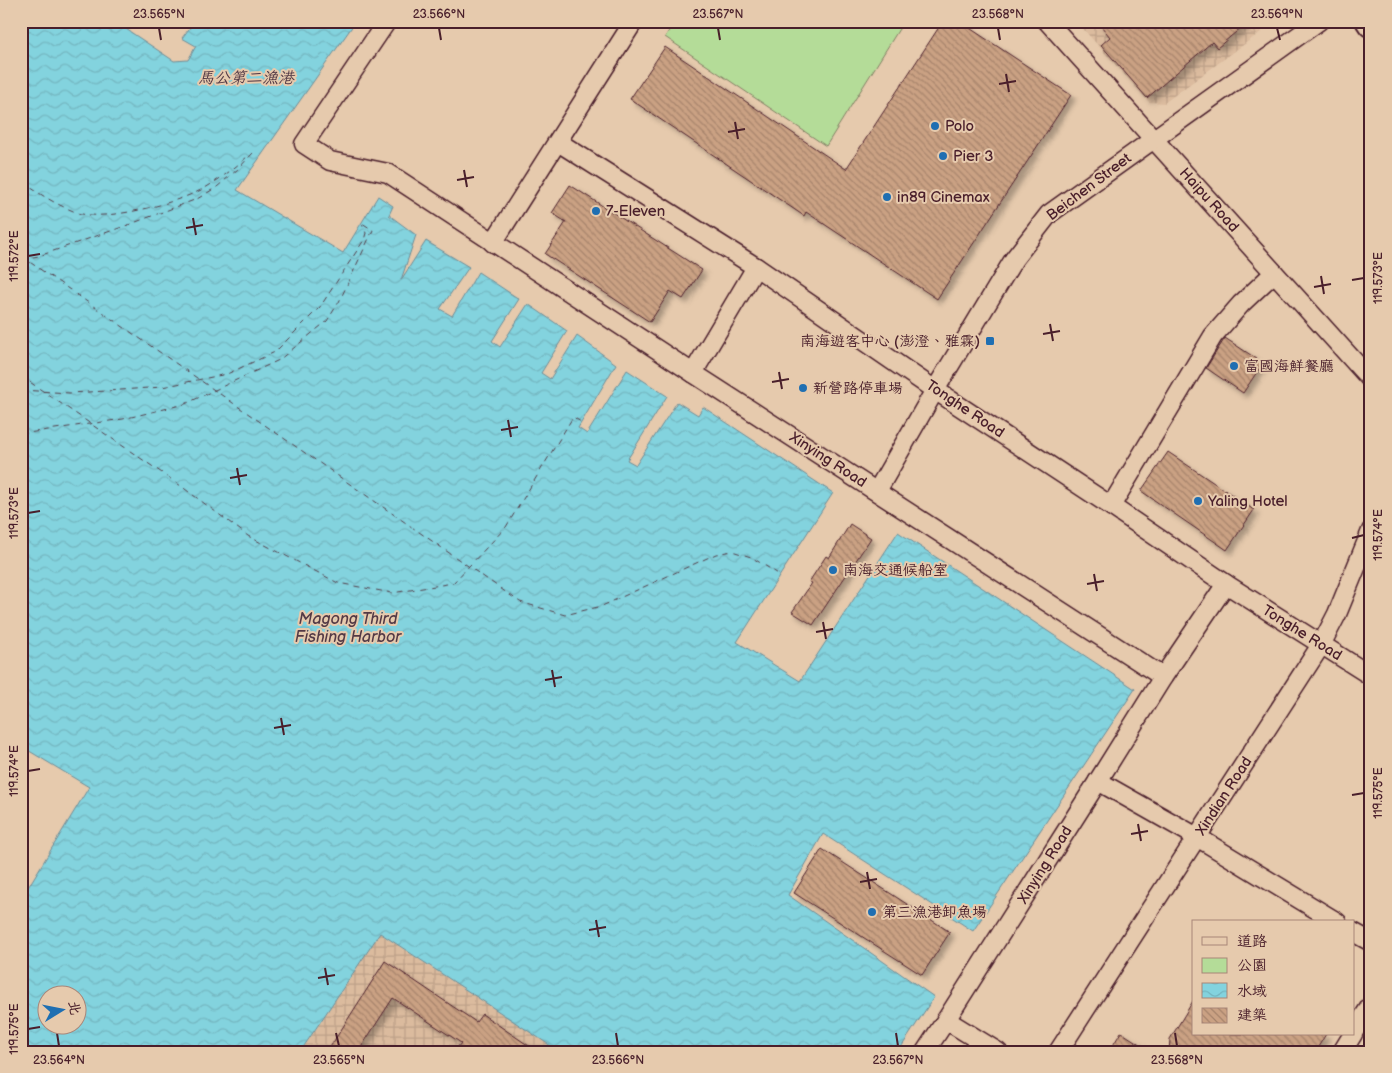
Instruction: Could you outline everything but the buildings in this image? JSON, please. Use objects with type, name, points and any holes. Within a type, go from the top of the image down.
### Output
[{"type":"street","name":"Xinying Road","points":[[387,21],[304,144],[330,161],[388,173],[693,373],[1163,676]]},
{"type":"street","points":[[493,243],[634,21]]},
{"type":"street","name":"Haipu Road","points":[[1047,21],[1371,380]]},
{"type":"street","name":"Beichen Street","points":[[877,491],[1014,259],[1048,214],[1319,21]]},
{"type":"street","name":"Tonghe Road","points":[[558,142],[756,267],[935,390],[1226,584],[1371,676]]},
{"type":"street","points":[[693,373],[756,267]]},
{"type":"street","points":[[1111,506],[1213,336],[1241,304],[1274,273]]},
{"type":"street","name":"Xindian Road","points":[[1058,1052],[1321,645],[1337,614],[1371,531]]},
{"type":"street","name":"Xinying Road","points":[[925,1052],[1163,676],[1226,584]]},
{"type":"street","points":[[1098,781],[1197,837],[1334,920]]},
{"type":"street","points":[[1354,933],[1371,942]]},
{"type":"street","points":[[1354,1032],[1371,1005]]},
{"type":"street","points":[[946,1020],[998,1052]]},
{"type":"street","points":[[1342,1052],[1352,1036]]},
{"type":"shaded area","points":[[1076,21],[1276,21],[1164,103],[1149,102]]},
{"type":"shaded area","points":[[379,933],[560,1052],[301,1052]]},
{"type":"green space","points":[[675,21],[904,21],[826,146],[665,37]]},
{"type":"water","name":"Magong Third Fishing Harbor","points":[[21,21],[114,21],[174,61],[188,60],[196,46],[182,38],[195,21],[356,21],[237,190],[343,253],[378,196],[393,206],[389,215],[416,235],[401,280],[426,241],[469,267],[440,309],[452,316],[478,272],[519,299],[492,341],[500,347],[528,304],[567,331],[541,373],[550,379],[577,336],[616,364],[578,428],[587,434],[627,370],[667,396],[627,460],[636,465],[677,402],[698,415],[703,407],[833,493],[737,642],[800,681],[898,532],[1135,689],[973,931],[823,834],[788,895],[934,997],[898,1052],[560,1052],[380,933],[300,1052],[21,1052],[21,899],[89,787],[21,746]]},
{"type":"ferry route","points":[[21,259],[39,256],[197,199],[217,187],[253,153]]},
{"type":"ferry route","points":[[21,181],[51,201],[78,213],[110,215],[144,209],[193,194],[216,181],[248,156]]},
{"type":"ferry route","points":[[21,434],[123,419],[185,404],[279,360],[327,321],[339,302],[373,230],[362,223]]},
{"type":"ferry route","points":[[21,390],[69,393],[162,387],[227,374],[275,352],[320,307],[364,240],[366,233],[362,224]]},
{"type":"ferry route","points":[[21,256],[520,602],[565,615],[602,606],[716,554],[732,551],[751,557],[780,575]]},
{"type":"ferry route","points":[[21,376],[181,486],[248,536],[338,583],[392,593],[453,583],[506,527],[573,417],[581,422]]},
{"type":"place","name":"Polo","points":[[935,126]]},
{"type":"place","name":"Pier 3","points":[[943,156]]},
{"type":"place","name":"in89 Cinemax","points":[[887,197]]},
{"type":"place","name":"7-Eleven","points":[[596,211]]},
{"type":"place","name":"南海遊客中心 (澎澄、雅霖)","points":[[990,341]]},
{"type":"place","name":"富國海鮮餐廳","points":[[1234,366]]},
{"type":"place","name":"新營路停車場","points":[[803,388]]},
{"type":"place","name":"Yaling Hotel","points":[[1198,501]]},
{"type":"place","name":"南海交通候船室","points":[[833,570]]},
{"type":"place","name":"第三漁港卸魚場","points":[[872,912]]},
{"type":"water label","name":"馬公第二漁港","points":[[246,78]]}]
